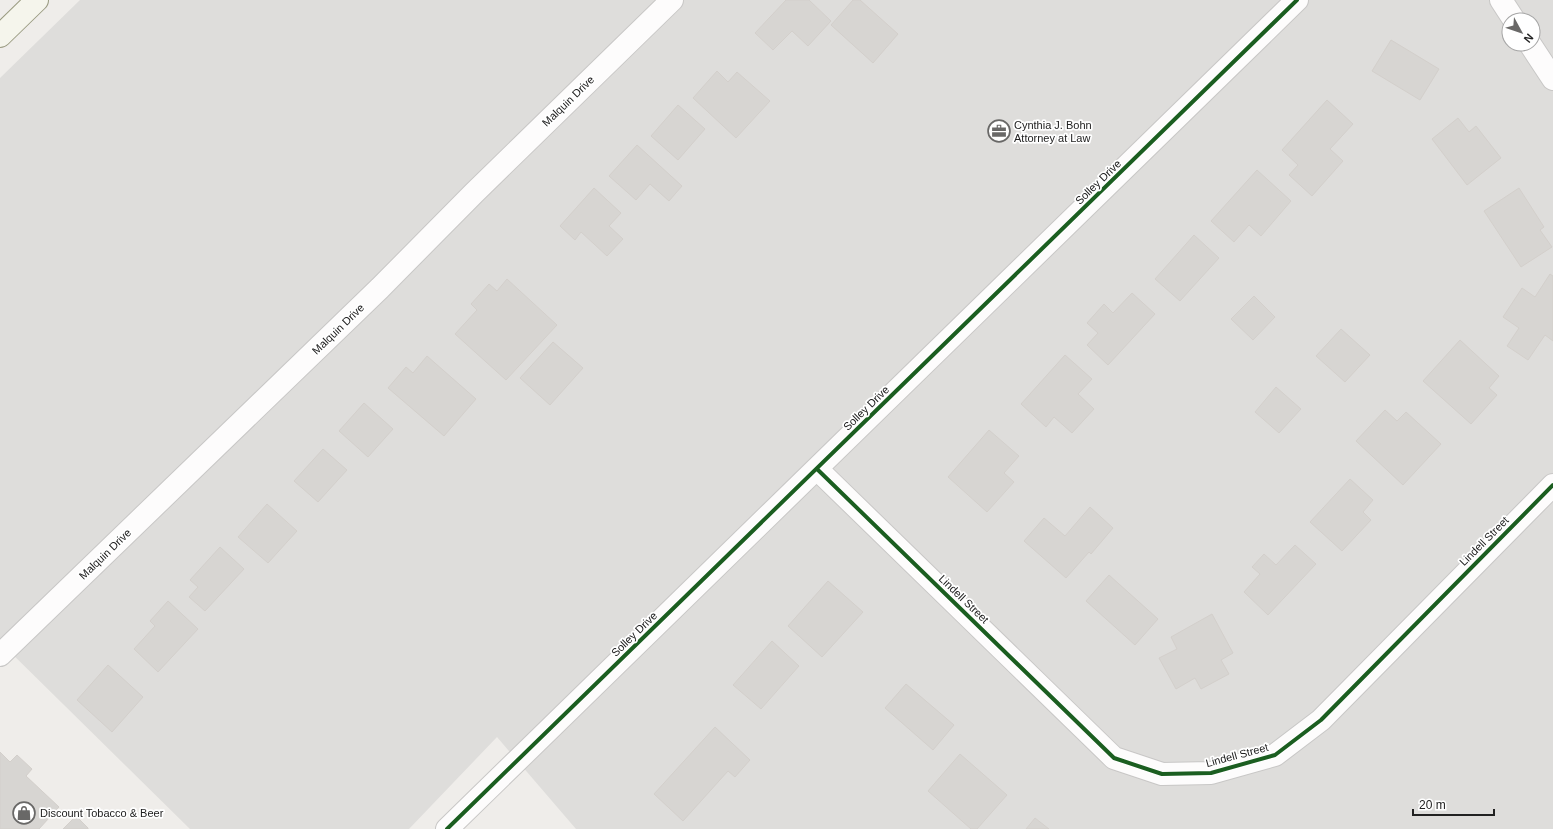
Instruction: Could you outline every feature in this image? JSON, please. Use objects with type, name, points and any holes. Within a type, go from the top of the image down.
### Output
[{"type":"main road","points":[[0,36],[37,0]]},
{"type":"street","name":"Malquin Drive","points":[[0,655],[380,288],[474,193],[672,0]]},
{"type":"street","name":"Solley Drive","points":[[447,829],[1297,0]]},
{"type":"street","points":[[1501,0],[1509,12]]},
{"type":"street","points":[[1535,52],[1553,79]]},
{"type":"street","name":"Lindell Street","points":[[817,468],[1114,758],[1162,774],[1211,773],[1275,755],[1321,720],[1553,485]]},
{"type":"shaded area","points":[[80,0],[1553,0],[1553,829],[576,829],[497,737],[409,829],[190,829],[0,642],[0,78]]},
{"type":"building","points":[[786,0],[809,0],[831,21],[808,46],[792,31],[773,50],[755,33]]},
{"type":"building","points":[[853,0],[860,0],[898,34],[873,63],[831,25]]},
{"type":"building","points":[[1391,40],[1439,69],[1420,100],[1372,71]]},
{"type":"building","points":[[717,71],[728,82],[737,72],[770,101],[736,138],[693,98]]},
{"type":"building","points":[[1327,100],[1353,124],[1330,149],[1343,161],[1312,196],[1289,175],[1298,165],[1282,150]]},
{"type":"building","points":[[678,105],[705,129],[678,160],[651,136]]},
{"type":"building","points":[[1458,118],[1469,132],[1476,126],[1501,158],[1467,185],[1432,139]]},
{"type":"building","points":[[637,145],[682,186],[669,201],[650,184],[636,200],[609,176]]},
{"type":"building","points":[[1257,170],[1291,201],[1261,236],[1249,225],[1234,242],[1211,221]]},
{"type":"building","points":[[594,188],[621,213],[609,226],[623,239],[607,256],[581,232],[575,240],[560,226]]},
{"type":"building","points":[[1519,188],[1544,227],[1540,230],[1552,247],[1521,267],[1484,211]]},
{"type":"building","points":[[1194,235],[1219,258],[1180,301],[1155,279]]},
{"type":"building","points":[[1550,274],[1553,276],[1553,341],[1545,335],[1528,360],[1507,346],[1519,328],[1503,317],[1522,288],[1535,297]]},
{"type":"building","points":[[507,279],[557,325],[506,380],[455,334],[477,310],[471,304],[489,284],[497,291]]},
{"type":"building","points":[[1132,293],[1155,314],[1108,365],[1087,345],[1098,333],[1087,323],[1104,304],[1113,313]]},
{"type":"building","points":[[1254,296],[1275,317],[1253,340],[1231,319]]},
{"type":"building","points":[[1341,329],[1370,355],[1345,382],[1316,356]]},
{"type":"building","points":[[1460,340],[1499,376],[1489,388],[1497,395],[1471,424],[1423,381]]},
{"type":"building","points":[[553,342],[583,368],[550,405],[520,378]]},
{"type":"building","points":[[1065,355],[1092,379],[1078,394],[1094,409],[1072,433],[1054,417],[1046,427],[1021,404]]},
{"type":"building","points":[[427,356],[476,399],[444,436],[388,388],[406,367],[413,373]]},
{"type":"building","points":[[1276,387],[1301,409],[1279,433],[1255,412]]},
{"type":"building","points":[[364,403],[393,429],[368,457],[339,431]]},
{"type":"building","points":[[1385,410],[1397,421],[1406,412],[1441,444],[1403,485],[1356,441]]},
{"type":"building","points":[[989,430],[1019,456],[1004,473],[1014,482],[987,512],[948,477]]},
{"type":"building","points":[[323,449],[347,470],[318,502],[294,481]]},
{"type":"building","points":[[1350,479],[1373,500],[1363,512],[1371,520],[1342,551],[1310,522]]},
{"type":"building","points":[[267,504],[297,531],[268,563],[238,537]]},
{"type":"building","points":[[1090,507],[1113,528],[1091,554],[1089,552],[1066,578],[1024,541],[1044,518],[1065,536]]},
{"type":"building","points":[[1295,545],[1316,564],[1268,615],[1244,592],[1260,574],[1252,567],[1264,554],[1276,565]]},
{"type":"building","points":[[220,547],[244,569],[205,611],[189,597],[198,587],[190,580]]},
{"type":"building","points":[[1109,575],[1158,619],[1135,645],[1086,601]]},
{"type":"building","points":[[828,581],[863,612],[822,657],[788,626]]},
{"type":"building","points":[[168,601],[198,629],[158,672],[134,649],[155,626],[150,621]]},
{"type":"building","points":[[1212,614],[1233,653],[1221,660],[1229,674],[1201,689],[1195,678],[1176,689],[1159,658],[1177,649],[1171,637]]},
{"type":"building","points":[[772,641],[799,666],[761,709],[733,685]]},
{"type":"building","points":[[108,665],[143,697],[112,732],[77,700]]},
{"type":"building","points":[[906,684],[954,725],[933,750],[885,708]]},
{"type":"building","points":[[715,727],[750,760],[735,777],[728,771],[683,821],[654,794]]},
{"type":"building","points":[[0,752],[10,762],[17,755],[32,769],[26,776],[59,807],[39,829],[0,829]]},
{"type":"building","points":[[960,754],[1007,795],[977,829],[971,829],[928,791]]},
{"type":"building","points":[[76,816],[88,829],[63,829]]},
{"type":"building","points":[[1035,818],[1049,829],[1026,829]]},
{"type":"cycle path","points":[[447,829],[1297,0]]},
{"type":"cycle path","points":[[817,469],[1114,758],[1162,774],[1211,773],[1275,755],[1321,720],[1553,485]]},
{"type":"place","name":"Cynthia J. Bohn Attorney at Law","points":[[999,131]]},
{"type":"place","name":"Discount Tobacco & Beer","points":[[24,813]]}]
